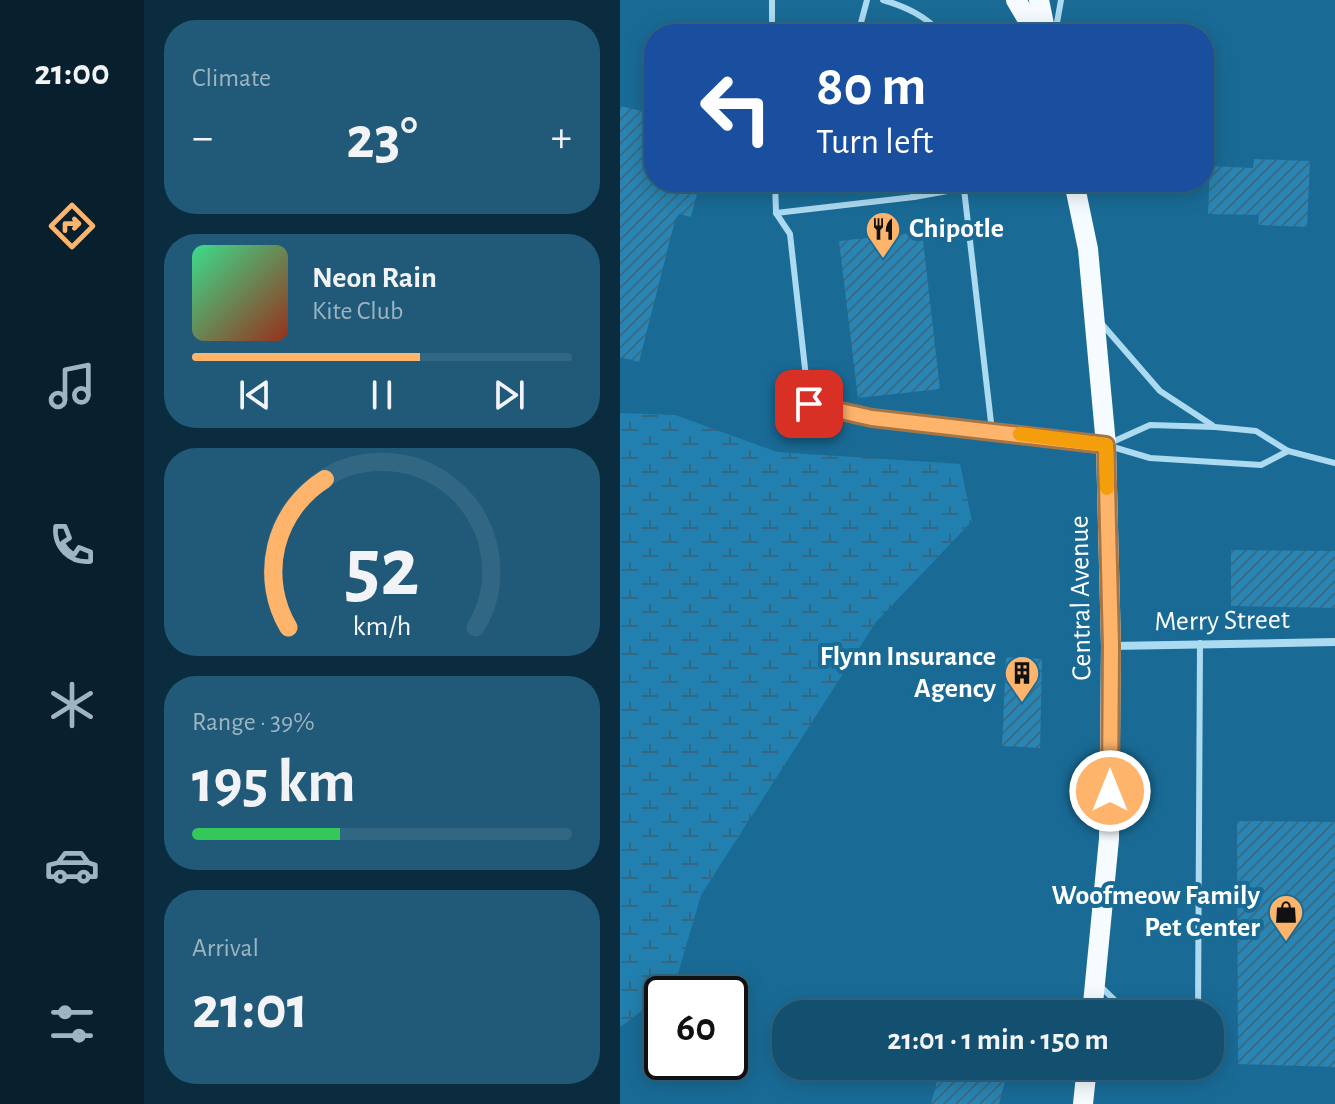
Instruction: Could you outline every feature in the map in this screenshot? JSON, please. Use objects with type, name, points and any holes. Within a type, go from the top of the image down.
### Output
[{"type":"main road","points":[[1016,0],[1030,24]]},
{"type":"main road","points":[[1039,0],[1044,24]]},
{"type":"main road","name":"Central Avenue","points":[[1076,192],[1088,249],[1106,445],[1111,646],[1109,839],[1094,1000]]},
{"type":"main road","points":[[1083,1104],[1086,1080]]},
{"type":"street","name":"Merry Street","points":[[1111,646],[1335,642]]},
{"type":"lane","points":[[772,0],[772,24]]},
{"type":"lane","points":[[861,24],[867,0]]},
{"type":"lane","points":[[883,0],[904,6],[931,24]]},
{"type":"lane","points":[[1057,24],[1061,0]]},
{"type":"lane","points":[[775,192],[776,213],[790,234],[809,404],[872,418],[1106,445],[1150,458],[1261,465],[1288,451]]},
{"type":"lane","points":[[914,192],[914,197]]},
{"type":"lane","points":[[776,213],[945,192]]},
{"type":"lane","points":[[964,192],[992,431]]},
{"type":"lane","points":[[1095,317],[1160,391],[1215,427]]},
{"type":"lane","points":[[1106,445],[1150,425],[1215,427],[1256,431],[1288,451],[1335,463]]},
{"type":"lane","points":[[1198,1000],[1200,643]]},
{"type":"lane","points":[[1096,981],[1115,1000]]},
{"type":"green space","points":[[620,413],[675,415],[777,452],[960,464],[972,521],[876,622],[701,895],[677,976],[644,976],[644,1009],[620,1027]]},
{"type":"building","points":[[620,106],[644,112],[644,192],[697,192],[691,217],[679,214],[675,220],[639,362],[620,357]]},
{"type":"building","points":[[1254,159],[1310,161],[1307,227],[1258,225],[1259,215],[1208,214],[1209,192],[1214,192],[1214,166],[1253,168]]},
{"type":"building","points":[[922,232],[940,389],[858,398],[839,241]]},
{"type":"building","points":[[1231,550],[1335,551],[1335,608],[1231,606]]},
{"type":"building","name":"Flynn Insurance Agency","points":[[1006,657],[1042,659],[1040,748],[1002,746]]},
{"type":"building","name":"Woofmeow Family Pet Center","points":[[1237,821],[1335,822],[1335,1067],[1238,1064]]},
{"type":"building","points":[[937,1080],[1005,1081],[999,1104],[931,1104]]},
{"type":"slow traffic","points":[[1020,434],[1106,445],[1107,488]]},
{"type":"place","name":"Chipotle","points":[[883,260]]},
{"type":"place","name":"Flynn Insurance Agency","points":[[1022,704]]},
{"type":"place","name":"Woofmeow Family Pet Center","points":[[1286,943]]},
{"type":"route","points":[[809,404],[872,418],[1106,445],[1111,646],[1110,791]]}]
